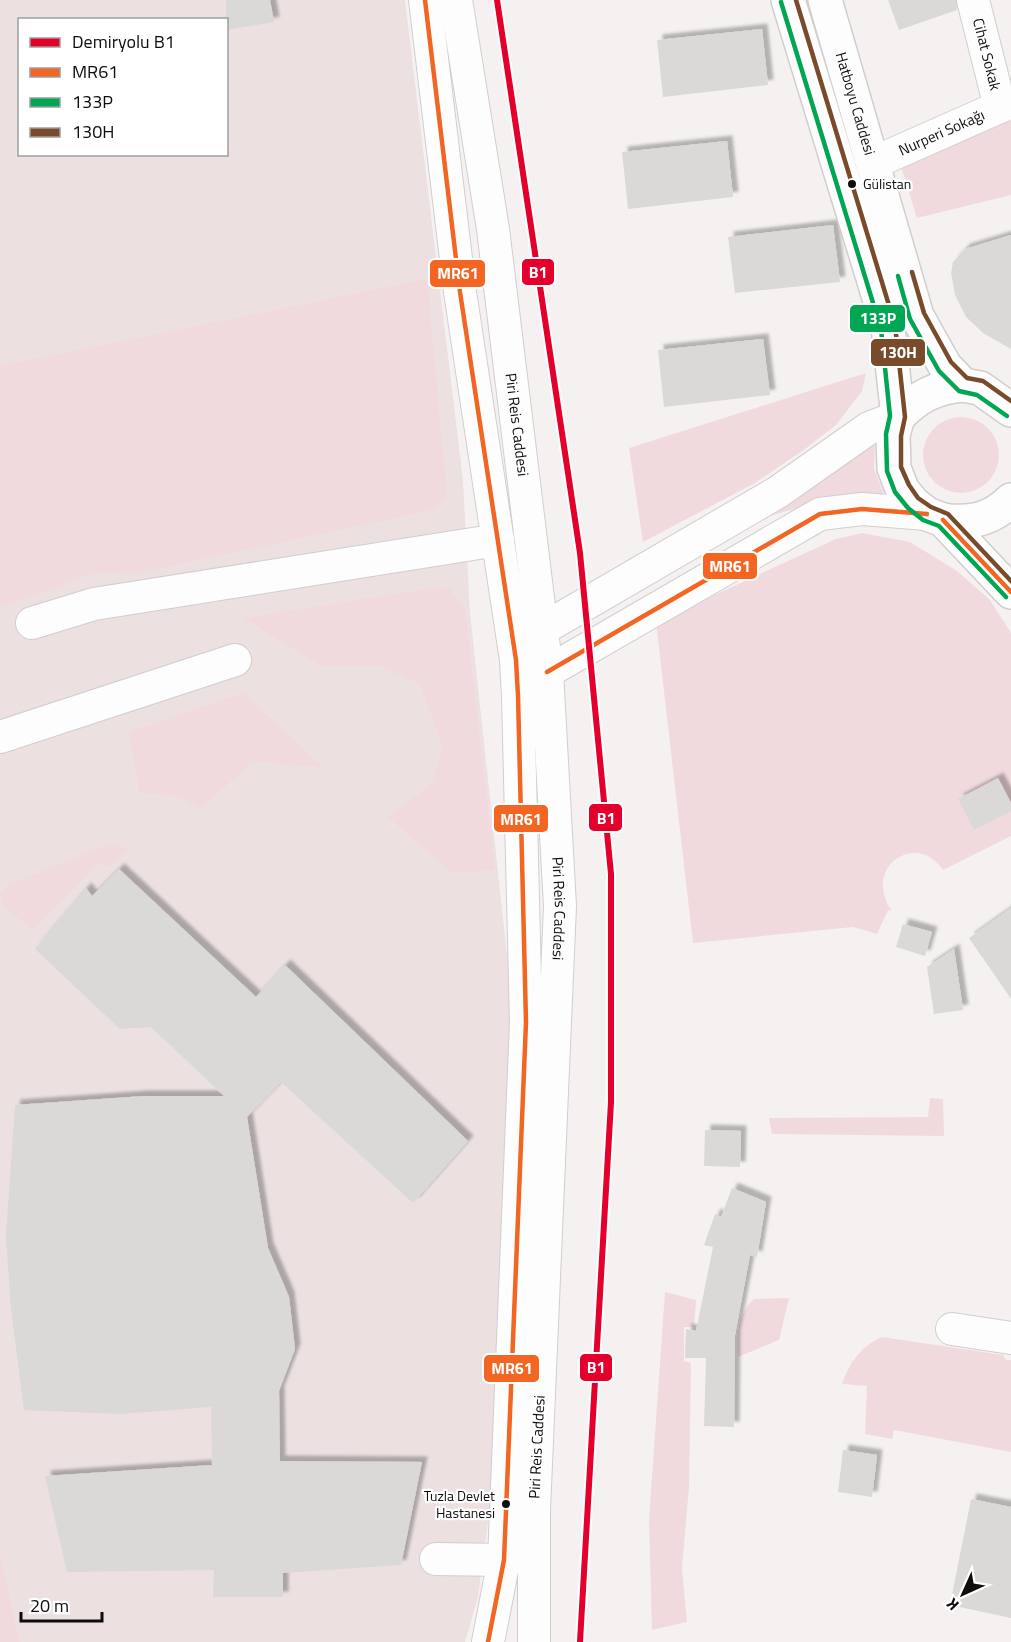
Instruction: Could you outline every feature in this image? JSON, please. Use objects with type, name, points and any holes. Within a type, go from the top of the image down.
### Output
[{"type":"main road","points":[[788,0],[888,327],[898,417],[893,435],[894,468],[902,489],[935,517],[1011,592]]},
{"type":"main road","name":"Hatboyu Caddesi","points":[[825,0],[917,316],[945,366],[963,385]]},
{"type":"main road","points":[[898,417],[912,402],[927,393],[945,387],[963,385],[980,388],[1006,402]]},
{"type":"main road","points":[[935,517],[975,521],[991,516],[1011,500]]},
{"type":"street","name":"Piri Reis Caddesi","points":[[425,0],[460,292],[516,660],[526,1022],[504,1560],[488,1642]]},
{"type":"street","name":"Piri Reis Caddesi","points":[[456,0],[493,229],[547,672],[560,906],[534,1510],[534,1642]]},
{"type":"street","name":"Cihat Sokak","points":[[973,0],[1005,105]]},
{"type":"street","name":"Nurperi Sokağı","points":[[873,163],[1005,105]]},
{"type":"street","points":[[898,417],[869,428],[778,492],[542,630],[516,660],[547,672],[820,514],[862,509],[935,517]]},
{"type":"street","points":[[32,623],[94,604],[498,540]]},
{"type":"street","points":[[0,737],[235,660]]},
{"type":"street","points":[[1011,1332],[952,1329],[1011,1338]]},
{"type":"street","points":[[436,1559],[504,1560]]},
{"type":"shaded area","points":[[0,0],[405,0],[463,481],[470,613],[518,1058],[496,1464],[478,1597],[465,1642],[20,1642],[0,1552]]},
{"type":"shaded area","points":[[1011,118],[1011,195],[917,218],[901,166]]},
{"type":"shaded area","points":[[427,279],[447,497],[432,510],[138,573],[96,572],[0,608],[0,366]]},
{"type":"shaded area","points":[[866,373],[862,391],[836,425],[805,449],[755,483],[643,542],[629,448]]},
{"type":"shaded area","points":[[954,417],[968,417],[982,423],[993,434],[999,448],[996,470],[988,482],[968,493],[954,493],[940,487],[929,476],[923,462],[923,448],[929,434],[940,423]]},
{"type":"shaded area","points":[[875,443],[874,469],[886,500],[809,505],[773,515]]},
{"type":"shaded area","points":[[862,533],[910,542],[957,571],[990,600],[1011,633],[1011,836],[943,870],[932,858],[920,853],[907,854],[896,859],[888,868],[883,880],[884,895],[892,911],[888,910],[877,934],[853,927],[693,943],[656,622],[836,539]]},
{"type":"shaded area","points":[[449,588],[465,609],[495,870],[452,873],[388,817],[432,783],[443,747],[420,684],[380,666],[321,666],[243,618],[428,589]]},
{"type":"shaded area","points":[[243,693],[324,768],[252,761],[203,808],[175,796],[140,793],[129,732]]},
{"type":"shaded area","points":[[110,844],[119,845],[127,850],[109,867],[97,864],[33,930],[4,907],[0,894],[7,886]]},
{"type":"shaded area","points":[[930,1098],[943,1099],[944,1136],[772,1134],[769,1118],[928,1117]]},
{"type":"shaded area","points":[[665,1292],[696,1300],[694,1327],[684,1327],[684,1361],[691,1363],[689,1486],[682,1568],[687,1622],[652,1630],[649,1520]]},
{"type":"shaded area","points":[[789,1298],[779,1340],[738,1357],[739,1325],[748,1305],[754,1299]]},
{"type":"shaded area","points":[[882,1337],[1003,1355],[1006,1360],[1011,1360],[1011,1452],[894,1430],[892,1439],[865,1434],[867,1386],[842,1384],[862,1350]]},
{"type":"shaded area","points":[[0,1552],[20,1642],[0,1642]]},
{"type":"building","points":[[226,0],[270,0],[274,22],[228,30],[228,18],[226,18]]},
{"type":"building","points":[[888,0],[956,0],[957,10],[899,30]]},
{"type":"building","points":[[762,29],[768,85],[663,97],[657,40]]},
{"type":"building","points":[[727,141],[733,197],[628,209],[622,152]]},
{"type":"building","points":[[833,225],[840,282],[735,293],[728,237]]},
{"type":"building","points":[[1011,235],[1011,349],[983,333],[966,317],[955,295],[951,273],[953,262],[965,249]]},
{"type":"building","points":[[763,339],[770,395],[664,407],[658,350]]},
{"type":"building","points":[[998,778],[1011,803],[1011,811],[974,830],[958,799]]},
{"type":"building","points":[[119,869],[256,997],[285,965],[468,1141],[413,1203],[281,1082],[247,1117],[268,1248],[289,1297],[295,1349],[279,1391],[280,1461],[422,1462],[401,1565],[283,1573],[283,1597],[213,1597],[214,1570],[67,1572],[45,1476],[212,1465],[211,1407],[119,1414],[24,1410],[11,1309],[6,1236],[15,1105],[144,1096],[224,1096],[151,1027],[120,1029],[35,949],[86,888],[92,896]]},
{"type":"building","points":[[1011,908],[1011,999],[969,938]]},
{"type":"building","points":[[903,924],[932,932],[925,956],[896,947]]},
{"type":"building","points":[[954,949],[963,1010],[934,1014],[927,967]]},
{"type":"building","points":[[705,1130],[741,1131],[740,1167],[704,1166]]},
{"type":"building","points":[[732,1188],[766,1202],[757,1257],[750,1255],[735,1335],[734,1427],[704,1426],[706,1358],[685,1358],[686,1329],[696,1331],[713,1247],[704,1245],[715,1214],[721,1217]]},
{"type":"building","points":[[843,1450],[877,1455],[872,1497],[838,1492]]},
{"type":"building","points":[[971,1499],[1011,1507],[1011,1618],[950,1605]]},
{"type":"rail line","name":"B1","points":[[497,0],[580,553],[611,874],[611,1102],[580,1642]]},
{"type":"transit line","name":"MR61","points":[[425,0],[460,292],[516,660],[518,696],[526,1022],[504,1560],[488,1642]]},
{"type":"transit line","name":"130H","points":[[796,0],[895,325],[905,417],[901,436],[901,467],[918,498],[931,507],[948,514],[1011,581]]},
{"type":"transit line","name":"133P","points":[[781,2],[881,329],[890,416],[886,434],[887,471],[895,492],[908,508],[923,520],[939,526],[1006,597]]},
{"type":"transit line","name":"130H","points":[[912,272],[924,313],[951,362],[967,378],[983,381],[1011,401]]},
{"type":"transit line","name":"133P","points":[[898,276],[910,319],[939,371],[959,391],[977,395],[1007,416]]},
{"type":"transit line","name":"MR61","points":[[547,672],[820,514],[862,509],[927,514]]},
{"type":"transit line","name":"MR61","points":[[943,520],[1011,592]]},
{"type":"place","name":"Gülistan","points":[[852,184]]},
{"type":"place","name":"Tuzla Devlet Hastanesi","points":[[506,1504]]}]
